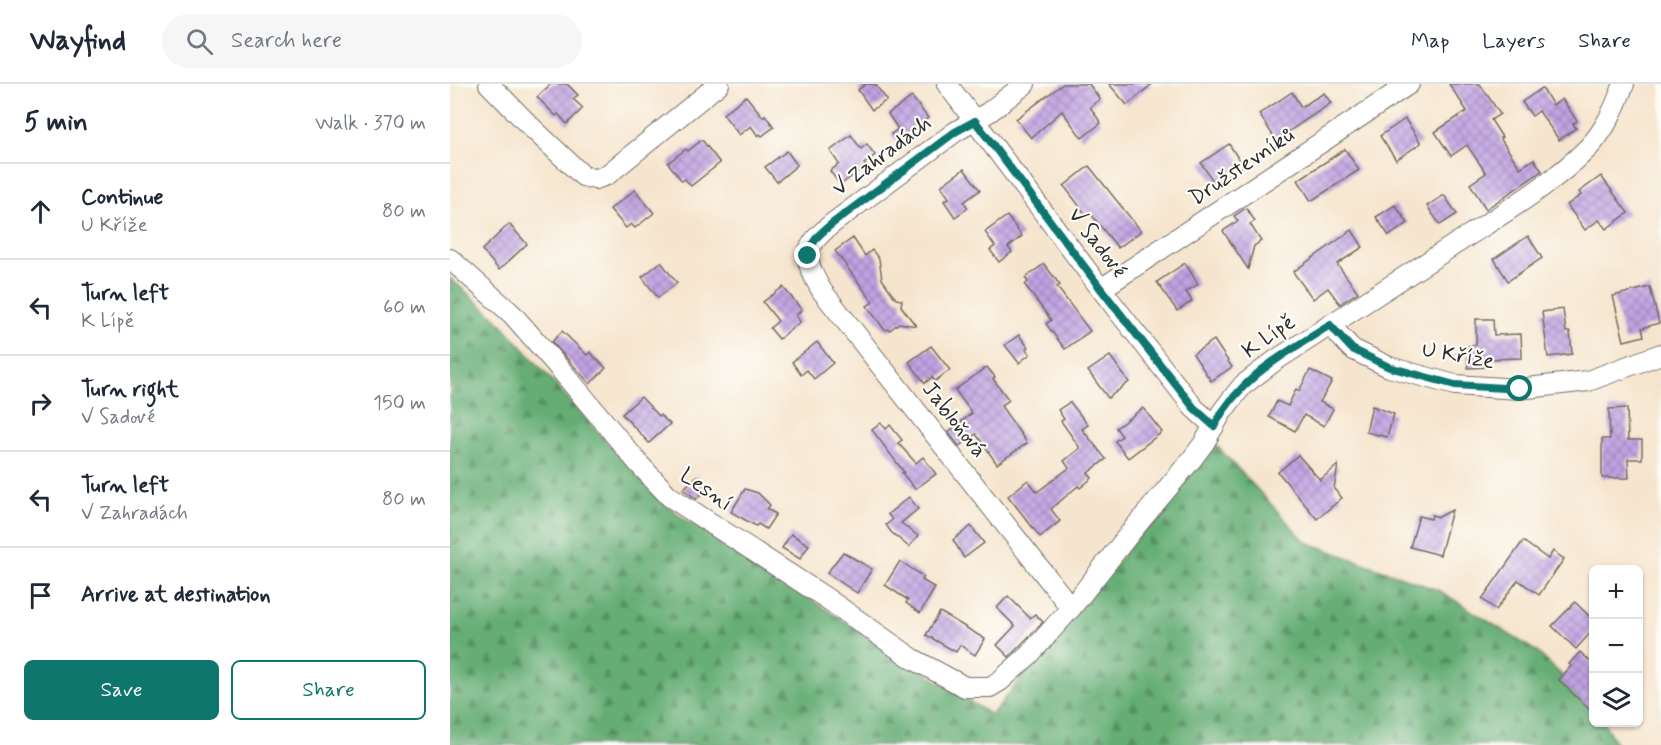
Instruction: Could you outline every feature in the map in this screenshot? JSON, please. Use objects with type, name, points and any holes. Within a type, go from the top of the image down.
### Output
[{"type":"street","points":[[489,84],[583,176],[595,179],[607,175],[630,158],[719,84]]},
{"type":"street","name":"V Sadové","points":[[947,84],[1101,289],[1194,408],[1214,426]]},
{"type":"street","name":"V Zahradách","points":[[808,256],[812,243],[820,233],[955,132],[989,112],[1025,84]]},
{"type":"street","name":"Družstevníků","points":[[1101,289],[1409,84]]},
{"type":"street","name":"K Lípě","points":[[990,687],[1029,655],[1071,608],[1192,459],[1231,400],[1250,379],[1523,200],[1567,166],[1588,148],[1602,130],[1624,84]]},
{"type":"street","name":"Jabloňová","points":[[808,256],[810,271],[822,291],[1071,608]]},
{"type":"street","name":"Lesní","points":[[450,259],[512,314],[639,464],[669,496],[826,598],[913,659],[965,687],[990,687]]},
{"type":"street","name":"U Kříže","points":[[1330,325],[1352,349],[1389,367],[1455,385],[1520,389],[1588,381],[1661,354]]},
{"type":"green space","points":[[450,278],[499,321],[655,496],[686,520],[991,715],[1215,444],[1306,542],[1440,591],[1536,651],[1589,700],[1589,727],[1606,727],[1617,745],[450,745]]},
{"type":"building","points":[[551,84],[567,84],[578,95],[573,99],[583,108],[567,124],[537,97]]},
{"type":"building","points":[[866,84],[875,84],[887,100],[872,110],[858,90]]},
{"type":"building","points":[[1063,84],[1089,84],[1100,99],[1090,107],[1101,123],[1082,138],[1062,111],[1031,138],[1016,119]]},
{"type":"building","points":[[1109,84],[1152,84],[1127,105]]},
{"type":"building","points":[[1449,84],[1480,84],[1500,114],[1491,120],[1520,168],[1534,159],[1542,171],[1486,209],[1470,184],[1486,173],[1467,145],[1451,156],[1435,132],[1467,111]]},
{"type":"building","points":[[1542,88],[1553,105],[1562,99],[1577,121],[1573,124],[1576,128],[1559,140],[1539,111],[1532,116],[1522,102]]},
{"type":"building","points":[[1292,92],[1301,107],[1324,93],[1331,103],[1276,140],[1259,114]]},
{"type":"building","points":[[746,96],[774,127],[762,136],[760,134],[758,136],[751,126],[739,135],[723,114]]},
{"type":"building","points":[[912,97],[928,118],[912,130],[916,135],[900,146],[891,134],[898,129],[888,114]]},
{"type":"building","points":[[1405,119],[1421,143],[1396,160],[1380,136]]},
{"type":"building","points":[[851,135],[861,149],[867,144],[875,155],[864,164],[866,166],[840,185],[830,171],[839,164],[830,151]]},
{"type":"building","points":[[702,140],[720,163],[691,186],[685,179],[682,181],[668,163]]},
{"type":"building","points":[[1229,144],[1243,166],[1215,184],[1201,163]]},
{"type":"building","points":[[1345,149],[1359,170],[1311,201],[1298,180]]},
{"type":"building","points":[[787,151],[797,165],[777,182],[765,167]]},
{"type":"building","points":[[1089,166],[1141,231],[1118,248],[1090,213],[1087,216],[1064,186]]},
{"type":"building","points":[[964,169],[980,190],[964,202],[968,208],[955,217],[944,201],[949,198],[941,186]]},
{"type":"building","points":[[1601,176],[1628,213],[1606,229],[1599,220],[1585,230],[1567,205],[1581,195],[1579,192]]},
{"type":"building","points":[[635,190],[654,213],[635,228],[631,224],[626,228],[610,209]]},
{"type":"building","points":[[1444,195],[1457,214],[1440,225],[1427,206]]},
{"type":"building","points":[[1395,205],[1408,223],[1389,236],[1376,217]]},
{"type":"building","points":[[1246,208],[1255,221],[1250,224],[1261,241],[1254,246],[1248,269],[1223,231],[1238,221],[1234,216]]},
{"type":"building","points":[[1007,216],[1022,236],[1008,247],[1012,252],[999,262],[990,250],[995,246],[985,232]]},
{"type":"building","points":[[509,224],[527,244],[499,270],[482,250]]},
{"type":"building","points":[[1352,230],[1363,247],[1337,264],[1358,292],[1340,304],[1328,288],[1313,299],[1293,272]]},
{"type":"building","points":[[1528,236],[1542,258],[1508,281],[1494,259]]},
{"type":"building","points":[[853,238],[865,256],[872,250],[879,259],[882,279],[896,299],[902,300],[901,306],[916,326],[899,323],[890,330],[884,329],[867,306],[873,302],[835,251]]},
{"type":"building","points":[[661,262],[677,283],[658,298],[642,277]]},
{"type":"building","points":[[1185,263],[1198,284],[1186,292],[1192,301],[1177,311],[1157,282]]},
{"type":"building","points":[[1044,264],[1060,285],[1057,287],[1090,331],[1065,349],[1046,324],[1051,320],[1025,285],[1028,282],[1025,278]]},
{"type":"building","points":[[783,287],[802,310],[796,315],[800,322],[779,339],[770,328],[778,321],[763,302]]},
{"type":"building","points":[[1650,287],[1659,323],[1642,328],[1644,336],[1624,341],[1613,296]]},
{"type":"building","points":[[1563,309],[1566,332],[1570,332],[1572,354],[1548,357],[1542,312]]},
{"type":"building","points":[[1476,319],[1493,319],[1494,335],[1521,334],[1522,358],[1487,359],[1488,367],[1468,368],[1468,346],[1476,345]]},
{"type":"building","points":[[562,331],[587,355],[590,352],[606,368],[590,384],[552,342]]},
{"type":"building","points":[[1019,335],[1030,354],[1019,363],[1005,345]]},
{"type":"building","points":[[1214,340],[1232,367],[1211,381],[1193,354]]},
{"type":"building","points":[[817,342],[833,363],[814,379],[807,370],[801,375],[792,362]]},
{"type":"building","points":[[931,346],[950,370],[935,381],[932,377],[925,383],[909,362]]},
{"type":"building","points":[[1110,356],[1129,382],[1108,398],[1088,371]]},
{"type":"building","points":[[987,367],[1009,400],[1001,406],[1027,443],[997,464],[976,434],[959,446],[948,432],[972,413],[955,390]]},
{"type":"building","points":[[1310,370],[1332,381],[1320,402],[1333,409],[1324,426],[1304,415],[1295,431],[1269,417],[1277,401],[1288,406],[1296,389],[1299,391]]},
{"type":"building","points":[[641,397],[670,424],[649,443],[622,414]]},
{"type":"building","points":[[1070,402],[1088,425],[1082,429],[1106,459],[1088,473],[1092,478],[1080,488],[1078,486],[1051,509],[1060,521],[1040,537],[1008,496],[1028,480],[1037,492],[1069,468],[1064,461],[1080,448],[1061,421],[1064,419],[1058,410]]},
{"type":"building","points":[[1372,406],[1394,414],[1387,437],[1366,432]]},
{"type":"building","points":[[1143,408],[1162,432],[1128,458],[1115,441],[1122,436],[1116,428]]},
{"type":"building","points":[[1627,408],[1628,440],[1642,440],[1642,459],[1628,459],[1629,478],[1602,478],[1602,439],[1610,439],[1609,409]]},
{"type":"building","points":[[881,423],[886,429],[890,425],[902,440],[898,443],[916,463],[923,457],[936,474],[915,489],[872,430]]},
{"type":"building","points":[[1298,455],[1320,480],[1338,465],[1334,489],[1342,498],[1317,519],[1278,472]]},
{"type":"building","points":[[697,476],[708,488],[696,499],[683,489]]},
{"type":"building","points":[[745,489],[758,493],[770,505],[767,509],[776,514],[766,529],[731,512]]},
{"type":"building","points":[[909,497],[918,509],[901,523],[918,536],[909,547],[886,525],[892,520],[888,514]]},
{"type":"building","points":[[1452,510],[1440,555],[1410,547],[1419,516],[1431,519],[1432,515],[1439,517]]},
{"type":"building","points":[[971,526],[984,543],[964,558],[953,540]]},
{"type":"building","points":[[791,534],[809,545],[800,559],[782,548]]},
{"type":"building","points":[[1523,541],[1548,559],[1553,551],[1564,559],[1539,595],[1518,580],[1496,610],[1482,599]]},
{"type":"building","points":[[843,552],[872,569],[857,593],[827,573]]},
{"type":"building","points":[[900,561],[924,577],[922,580],[935,588],[920,613],[906,603],[908,600],[885,585]]},
{"type":"building","points":[[1008,596],[1030,618],[1035,614],[1043,622],[1009,657],[997,645],[1015,626],[997,608]]},
{"type":"building","points":[[1575,602],[1589,616],[1589,634],[1576,649],[1552,626]]},
{"type":"building","points":[[940,612],[985,639],[975,655],[960,645],[956,652],[926,635]]},
{"type":"building","points":[[1580,652],[1589,660],[1589,709],[1559,680],[1571,666],[1569,664]]},
{"type":"route","points":[[808,256],[812,243],[820,233],[955,132],[975,121],[1194,408],[1214,426],[1243,385],[1257,373],[1330,325],[1352,349],[1389,367],[1455,385],[1520,389]]}]
